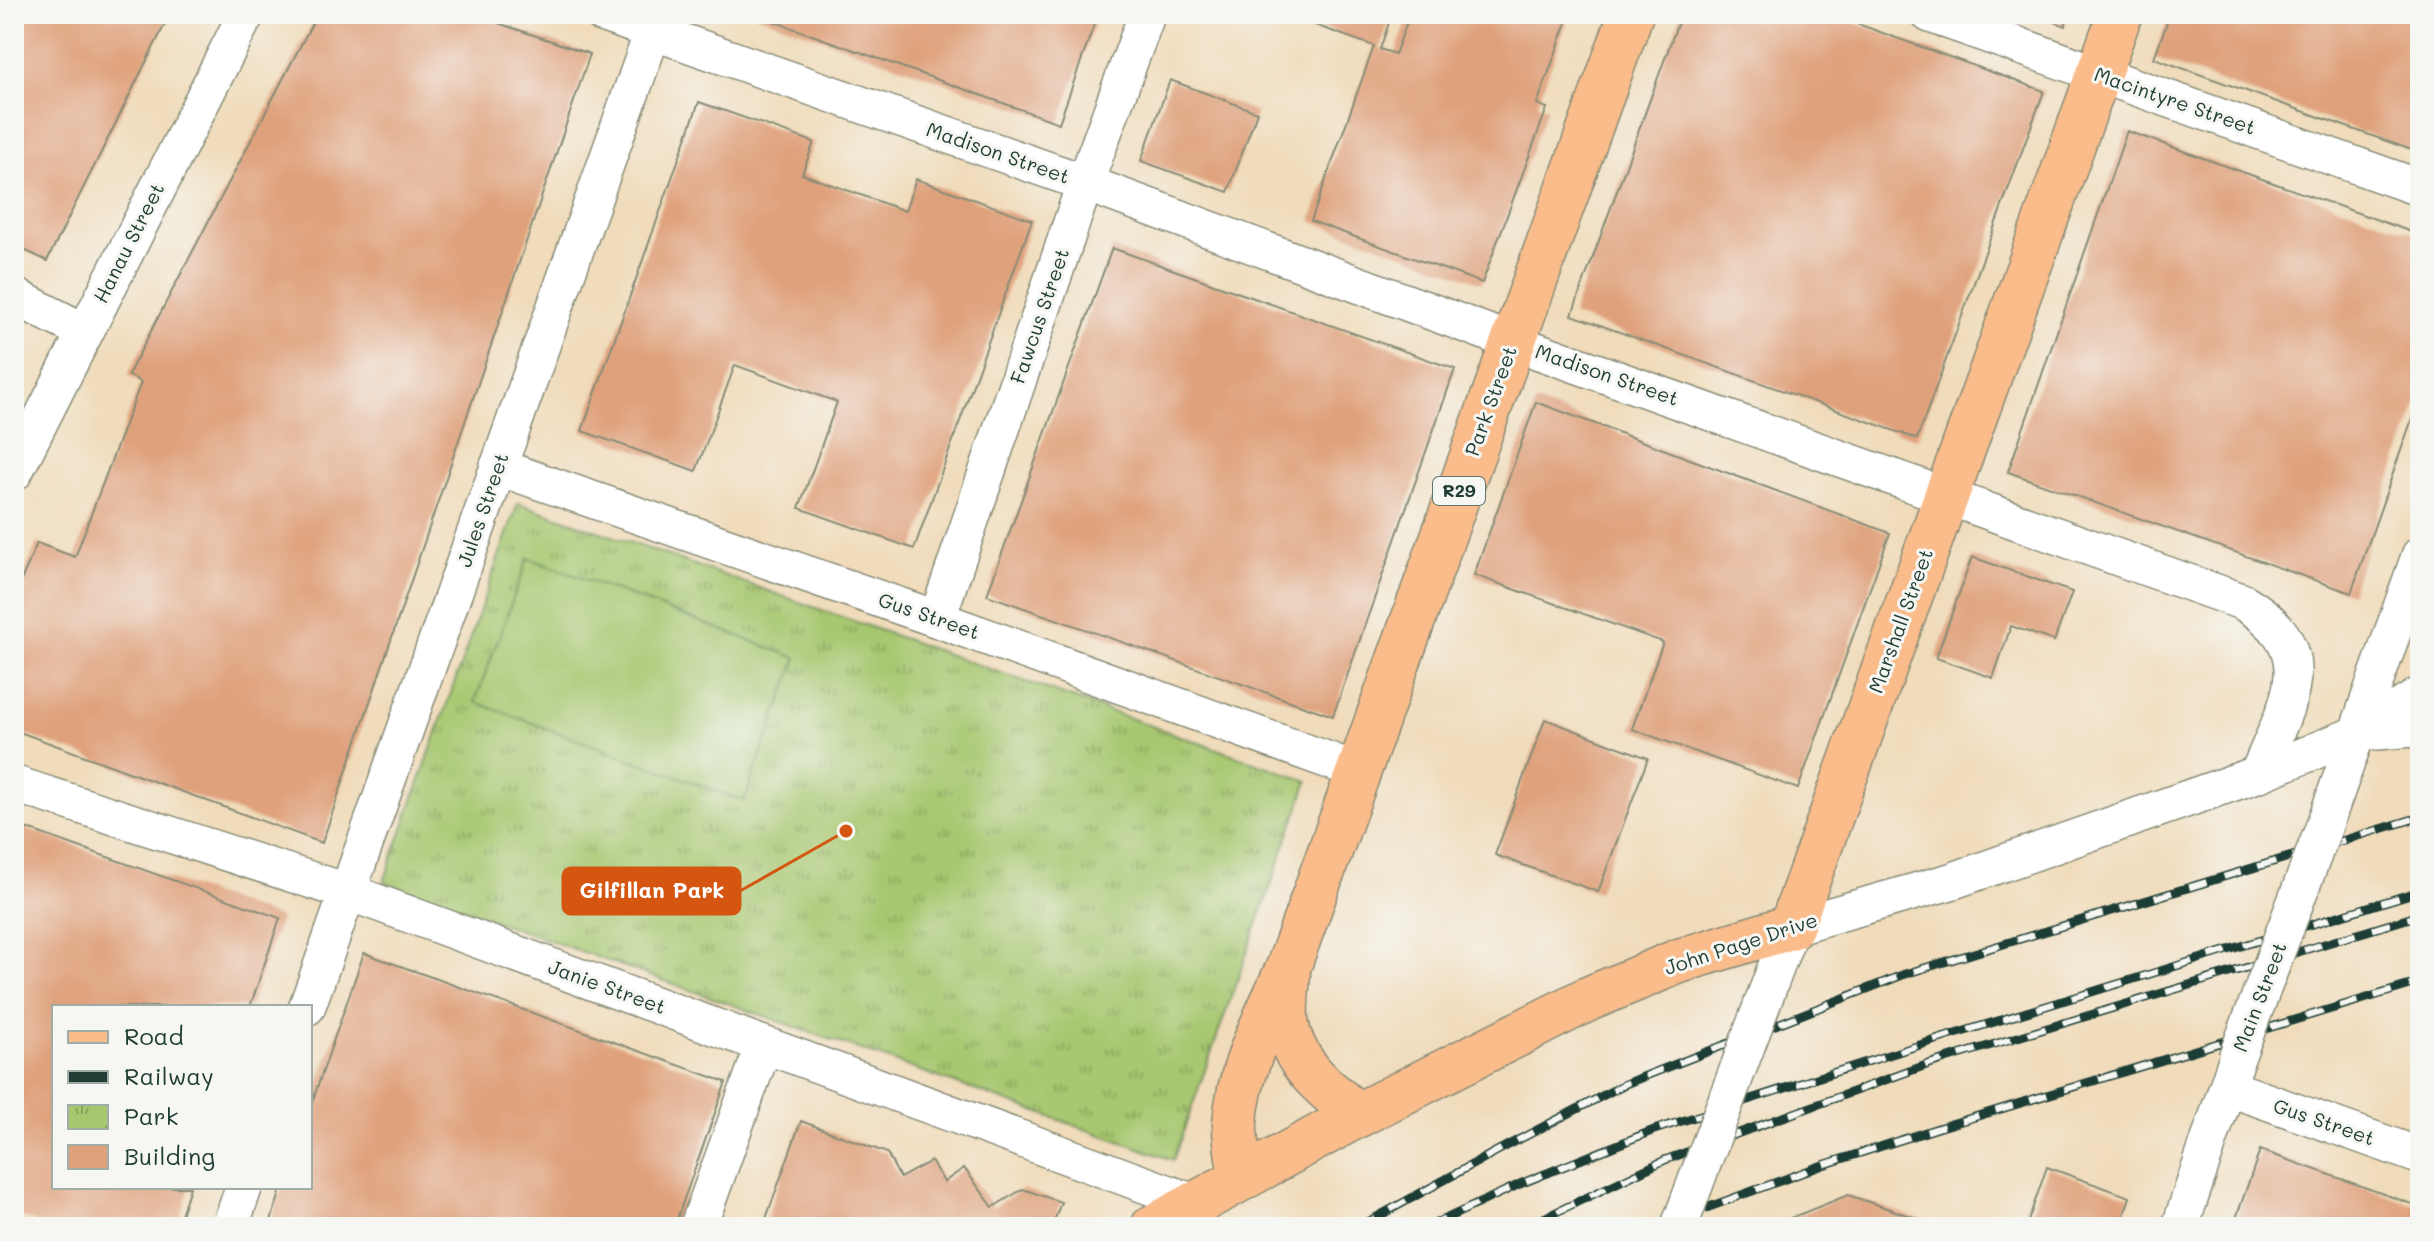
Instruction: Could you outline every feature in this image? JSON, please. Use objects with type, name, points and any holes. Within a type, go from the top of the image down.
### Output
[{"type":"main road","name":"Park Street","points":[[1241,1178],[1235,1124],[1244,1074],[1288,968],[1631,14]]},
{"type":"main road","name":"Marshall Street","points":[[1791,927],[2120,14]]},
{"type":"main road","name":"John Page Drive","points":[[1153,1227],[1358,1115],[1588,999],[1679,961],[1791,927]]},
{"type":"main road","name":"Park Street","points":[[1288,968],[1286,1021],[1299,1058],[1324,1089],[1358,1115]]},
{"type":"street","name":"Hanau Street","points":[[14,473],[246,14]]},
{"type":"street","name":"Madison Street","points":[[603,14],[656,24],[1513,342],[2243,602],[2263,614],[2289,645],[2293,679],[2289,697],[2258,774]]},
{"type":"street","name":"Fawcus Street","points":[[937,619],[1085,183],[1147,14]]},
{"type":"street","name":"Macintyre Street","points":[[1929,14],[2420,188]]},
{"type":"street","name":"Jules Street","points":[[308,1005],[656,24]]},
{"type":"street","points":[[14,296],[85,332]]},
{"type":"street","name":"Gus Street","points":[[498,467],[937,619],[1358,771]]},
{"type":"street","name":"Main Street","points":[[2180,1227],[2233,1074],[2346,770],[2420,555]]},
{"type":"street","name":"John Page Drive","points":[[1791,927],[1952,881],[2258,774],[2359,733],[2420,695]]},
{"type":"street","name":"John Page Drive","points":[[2359,733],[2420,728]]},
{"type":"street","name":"Janie Street","points":[[14,784],[348,892],[1195,1203]]},
{"type":"street","name":"Marshall Street","points":[[1679,1227],[1791,927]]},
{"type":"street","points":[[698,1227],[764,1045]]},
{"type":"street","name":"Gus Street","points":[[2233,1074],[2420,1156]]},
{"type":"street","points":[[230,1227],[243,1189]]},
{"type":"green space","points":[[518,503],[1308,781],[1173,1160],[384,882]]},
{"type":"green space","points":[[528,558],[797,658],[744,801],[475,702]]},
{"type":"building","points":[[14,14],[170,14],[47,261],[14,245]]},
{"type":"building","points":[[317,14],[471,14],[590,54],[322,843],[14,730],[14,597],[37,543],[75,557],[141,382],[128,375]]},
{"type":"building","points":[[753,14],[1098,14],[1059,123]]},
{"type":"building","points":[[1284,14],[1392,14],[1380,49],[1395,54],[1410,14],[1570,14],[1537,104],[1547,108],[1482,283],[1311,221],[1374,46]]},
{"type":"building","points":[[1681,14],[1830,14],[2044,91],[1917,439],[1572,315]]},
{"type":"building","points":[[2034,14],[2069,14],[2065,26]]},
{"type":"building","points":[[2170,14],[2420,14],[2420,153],[2154,58]]},
{"type":"building","points":[[1170,80],[1257,112],[1228,192],[1141,161]]},
{"type":"building","points":[[699,102],[814,142],[802,174],[905,211],[916,179],[1032,220],[914,549],[799,508],[837,402],[735,365],[696,471],[582,431]]},
{"type":"building","points":[[2127,131],[2420,235],[2420,396],[2351,593],[2008,472]]},
{"type":"building","points":[[1112,248],[1455,369],[1333,716],[987,595]]},
{"type":"building","points":[[1536,402],[1890,533],[1798,789],[1632,729],[1663,642],[1474,575]]},
{"type":"building","points":[[1972,557],[2072,592],[2054,641],[2011,626],[1993,678],[1936,658]]},
{"type":"building","points":[[1545,719],[1648,758],[1598,892],[1495,855]]},
{"type":"building","points":[[14,824],[280,918],[251,1005],[52,1005],[52,1189],[189,1189],[177,1227],[48,1227],[14,1214]]},
{"type":"building","points":[[364,953],[726,1082],[674,1227],[269,1227],[281,1189],[312,1189],[312,1102]]},
{"type":"building","points":[[801,1121],[887,1153],[900,1178],[931,1161],[944,1182],[964,1168],[993,1207],[1023,1189],[1061,1202],[1052,1227],[763,1227]]},
{"type":"building","points":[[2260,1150],[2420,1207],[2420,1227],[2233,1227]]},
{"type":"building","points":[[2047,1167],[2130,1197],[2120,1227],[2026,1227]]},
{"type":"building","points":[[1848,1195],[1940,1226],[1768,1227]]},
{"type":"railway","points":[[1359,1227],[1625,1084],[1905,974],[2420,817]]},
{"type":"railway","points":[[1428,1227],[1520,1184],[1654,1130],[2420,891]]},
{"type":"railway","points":[[1525,1227],[1665,1160],[1929,1064],[2420,915]]},
{"type":"railway","points":[[1655,1227],[1823,1165],[1938,1128],[2420,982]]},
{"type":"place","name":"Gilfillan Park","points":[[846,831]]}]
